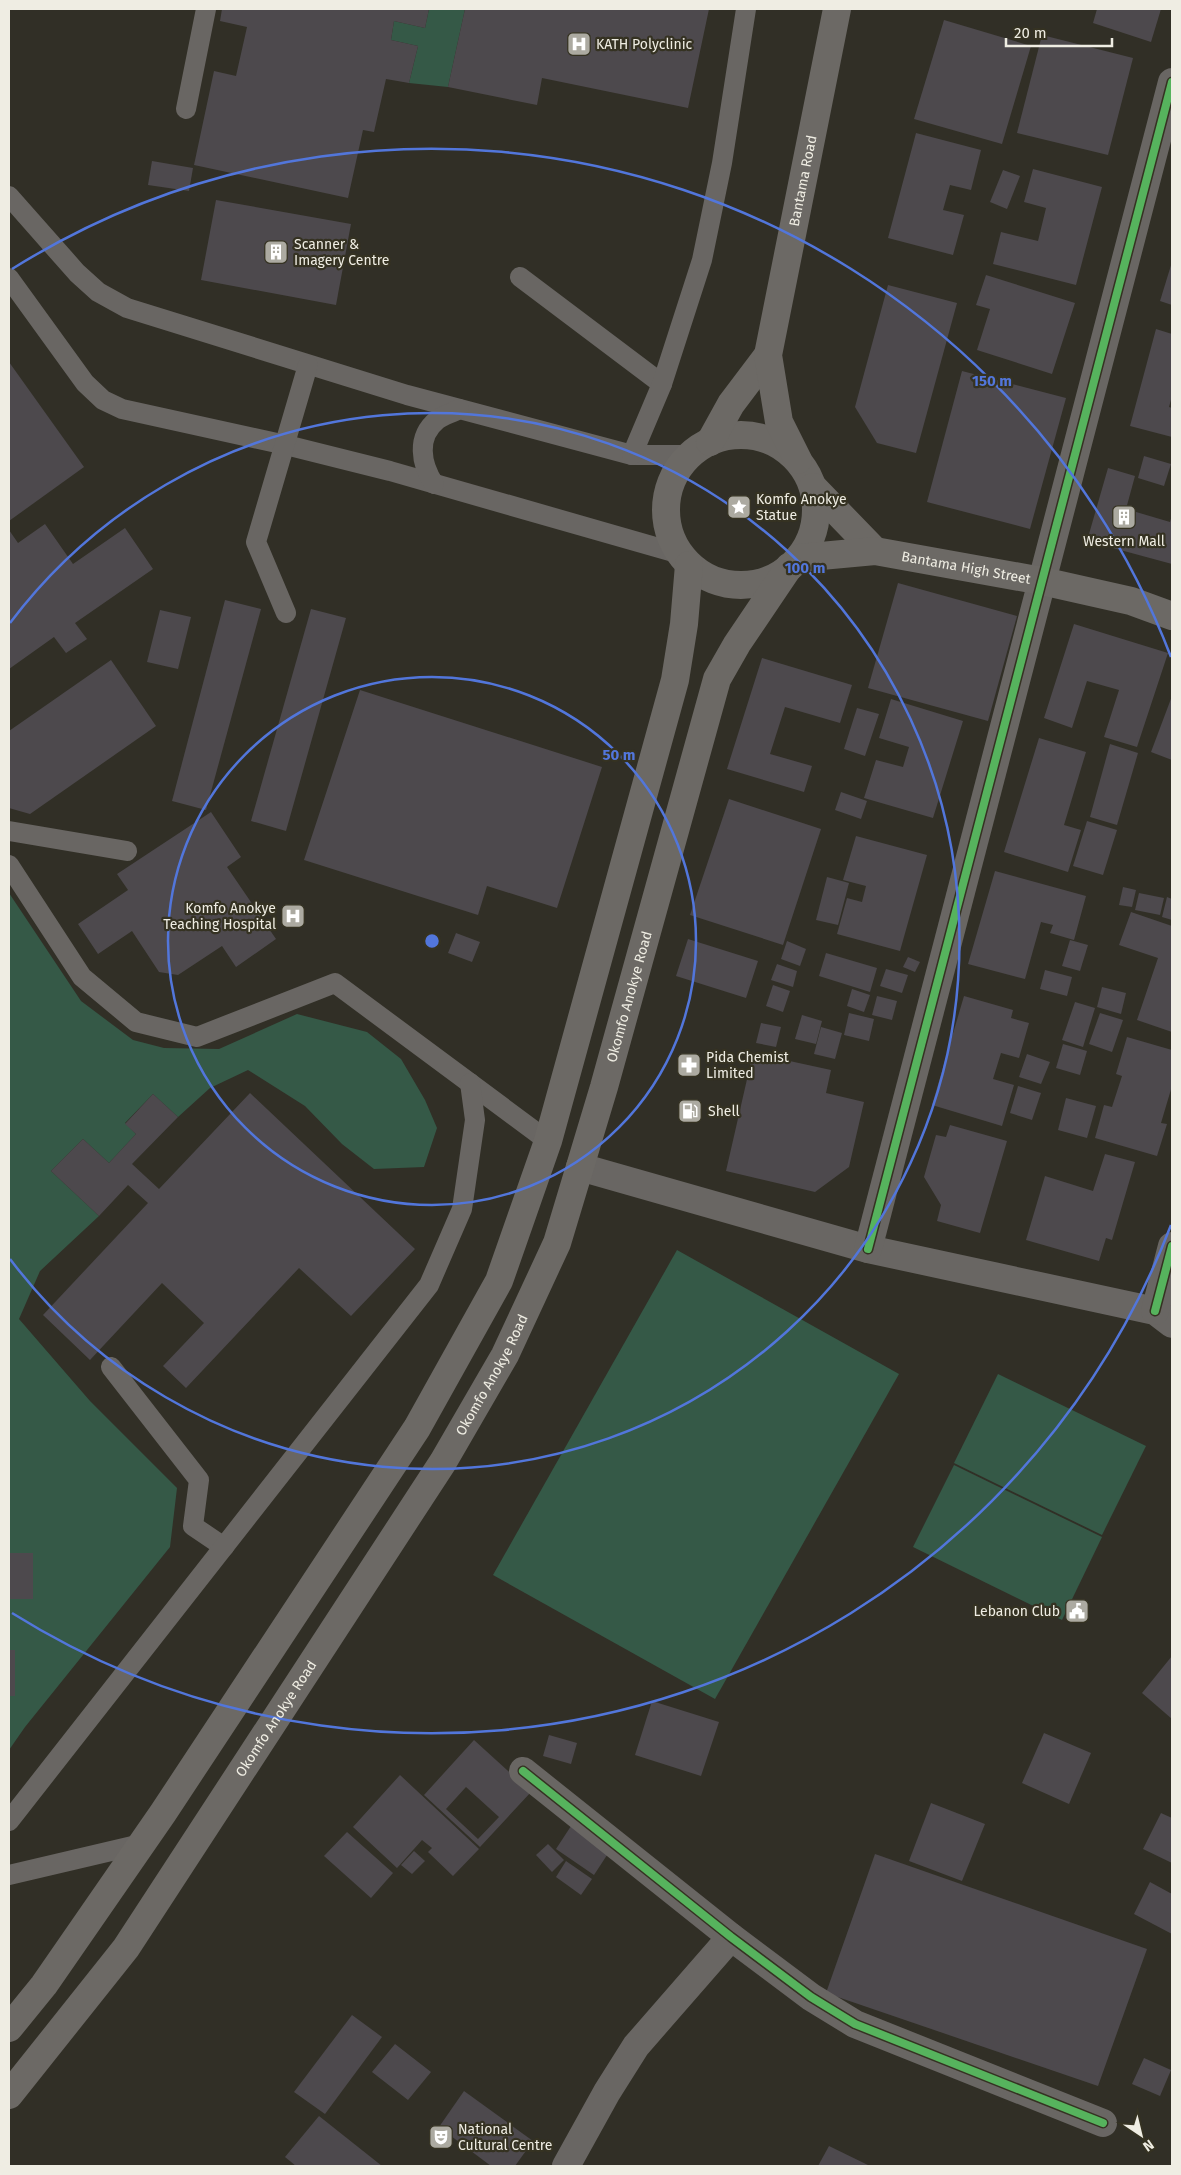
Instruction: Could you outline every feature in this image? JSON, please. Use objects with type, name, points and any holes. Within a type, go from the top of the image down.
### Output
[{"type":"main road","name":"Bantama Road","points":[[768,355],[837,9]]},
{"type":"main road","points":[[768,355],[779,422],[807,476],[816,511],[811,536],[794,562],[770,579],[749,585],[727,584],[707,577],[684,560],[670,535],[665,514],[667,493],[676,472],[700,448],[768,355]]},
{"type":"main road","points":[[700,448],[734,435],[759,437],[782,447],[875,551]]},
{"type":"main road","name":"Bantama High Street","points":[[794,562],[875,551],[1042,581],[1130,601],[1172,616]]},
{"type":"main road","points":[[9,2028],[44,1985],[141,1844],[417,1428],[499,1281],[548,1141],[675,680],[684,624],[684,560]]},
{"type":"main road","name":"Okomfo Anokye Road","points":[[9,2095],[126,1948],[443,1462],[509,1346],[557,1243],[604,1087],[717,679],[737,644],[794,562]]},
{"type":"street","points":[[868,1249],[1172,82]]},
{"type":"street","points":[[580,1167],[868,1249],[1164,1317],[1172,1246]]},
{"type":"street","points":[[523,1772],[811,1998],[855,2024],[1103,2123]]},
{"type":"street","points":[[566,2166],[607,2092],[636,2046],[731,1937]]},
{"type":"lane","points":[[186,109],[206,9]]},
{"type":"lane","points":[[632,455],[662,384],[702,260],[722,163],[746,9]]},
{"type":"lane","points":[[9,196],[77,273],[98,292],[127,308],[308,366],[632,455],[700,448]]},
{"type":"lane","points":[[520,277],[662,384]]},
{"type":"lane","points":[[9,278],[85,383],[103,400],[122,409],[286,445],[434,484],[684,560]]},
{"type":"lane","points":[[286,613],[256,542],[308,366]]},
{"type":"lane","points":[[434,484],[425,466],[422,450],[425,434],[438,420],[459,409]]},
{"type":"lane","points":[[9,831],[127,850]]},
{"type":"lane","points":[[9,865],[82,977],[136,1022],[197,1037],[335,983],[548,1141]]},
{"type":"lane","points":[[9,1821],[429,1285],[462,1209],[475,1120],[470,1083]]},
{"type":"lane","points":[[111,1367],[199,1480],[193,1526],[224,1547]]},
{"type":"lane","points":[[9,1875],[141,1844]]},
{"type":"green space","points":[[429,9],[465,9],[448,87],[409,83],[418,46],[391,40],[394,21],[425,28]]},
{"type":"green space","points":[[9,893],[81,1001],[133,1040],[164,1048],[219,1049],[297,1014],[367,1032],[401,1059],[425,1100],[437,1128],[424,1167],[374,1169],[342,1144],[305,1106],[248,1070],[210,1088],[178,1117],[153,1094],[125,1123],[136,1134],[109,1163],[83,1139],[51,1171],[99,1216],[40,1271],[19,1319],[90,1401],[177,1488],[170,1547],[25,1727],[9,1750],[9,1696],[15,1695],[15,1650],[9,1650],[9,1599],[33,1599],[33,1553],[9,1553]]},
{"type":"green space","points":[[677,1250],[899,1374],[715,1699],[493,1575]]},
{"type":"green space","points":[[998,1374],[1146,1446],[1102,1535],[954,1463]]},
{"type":"green space","points":[[954,1465],[1102,1537],[1062,1620],[913,1547]]},
{"type":"building","points":[[222,9],[429,9],[425,28],[394,21],[391,40],[418,46],[409,83],[386,79],[374,132],[363,130],[348,198],[194,165],[214,71],[236,76],[247,27],[220,21]]},
{"type":"building","name":"KATH Polyclinic","points":[[465,9],[709,9],[688,108],[542,78],[537,105],[448,87]]},
{"type":"building","points":[[1097,9],[1161,9],[1151,42],[1093,23]]},
{"type":"building","points":[[944,20],[1031,46],[1002,144],[914,119]]},
{"type":"building","points":[[1042,35],[1133,58],[1108,155],[1017,133]]},
{"type":"building","points":[[916,133],[981,150],[971,190],[950,185],[943,210],[964,215],[953,255],[888,238]]},
{"type":"building","points":[[152,161],[193,168],[189,191],[148,185]]},
{"type":"building","points":[[1033,169],[1102,187],[1076,285],[993,264],[1001,232],[1038,241],[1046,208],[1024,202]]},
{"type":"building","points":[[1003,170],[1020,176],[1007,209],[990,202]]},
{"type":"building","name":"Scanner & Imagery Centre","points":[[216,200],[351,224],[336,305],[201,280]]},
{"type":"building","points":[[1172,262],[1172,305],[1160,301]]},
{"type":"building","points":[[986,275],[1075,303],[1052,374],[977,350],[990,309],[976,305]]},
{"type":"building","points":[[888,285],[957,303],[916,453],[877,443],[855,407]]},
{"type":"building","points":[[1156,329],[1172,334],[1172,396],[1169,407],[1172,408],[1172,437],[1130,426]]},
{"type":"building","points":[[9,362],[84,467],[9,521]]},
{"type":"building","points":[[962,371],[1066,398],[1030,529],[927,502]]},
{"type":"building","points":[[1144,456],[1171,464],[1164,486],[1138,478]]},
{"type":"building","name":"Western Mall","points":[[1108,468],[1135,476],[1126,509],[1170,522],[1172,515],[1172,564],[1087,541]]},
{"type":"building","points":[[45,524],[73,564],[125,528],[153,569],[75,623],[87,639],[66,653],[54,637],[9,669],[9,530],[18,543]]},
{"type":"building","points":[[898,583],[1017,616],[988,721],[868,688]]},
{"type":"building","points":[[225,600],[261,609],[206,810],[172,801]]},
{"type":"building","points":[[311,609],[346,618],[286,831],[251,821]]},
{"type":"building","points":[[160,610],[191,617],[178,669],[147,662]]},
{"type":"building","points":[[1074,624],[1168,653],[1137,747],[1104,737],[1119,690],[1087,681],[1072,728],[1044,718]]},
{"type":"building","points":[[762,658],[852,685],[840,723],[785,707],[770,754],[812,766],[804,792],[727,769]]},
{"type":"building","points":[[111,660],[156,726],[30,814],[9,808],[9,731]]},
{"type":"building","points":[[360,690],[602,767],[557,908],[487,886],[478,915],[304,860]]},
{"type":"building","points":[[1172,696],[1172,760],[1151,752]]},
{"type":"building","points":[[891,699],[963,721],[933,818],[864,798],[876,760],[903,767],[909,747],[879,738]]},
{"type":"building","points":[[857,708],[879,714],[865,756],[844,749]]},
{"type":"building","points":[[1039,738],[1086,752],[1064,825],[1081,830],[1068,872],[1004,852]]},
{"type":"building","points":[[1110,744],[1138,753],[1117,825],[1090,817]]},
{"type":"building","points":[[841,792],[867,801],[861,819],[835,810]]},
{"type":"building","points":[[729,799],[821,829],[783,945],[690,915]]},
{"type":"building","points":[[211,812],[241,857],[227,867],[276,939],[236,967],[222,946],[178,975],[159,972],[132,931],[98,954],[78,924],[128,890],[117,874]]},
{"type":"building","points":[[1087,821],[1117,830],[1103,875],[1073,866]]},
{"type":"building","points":[[856,836],[927,855],[900,951],[837,934],[847,898],[862,902],[866,886],[843,880]]},
{"type":"building","points":[[995,871],[1086,896],[1074,940],[1050,933],[1053,925],[1041,922],[1025,979],[968,964]]},
{"type":"building","points":[[827,877],[849,883],[838,925],[816,920]]},
{"type":"building","points":[[1123,887],[1136,890],[1132,907],[1119,905]]},
{"type":"building","points":[[1139,893],[1164,898],[1160,915],[1135,910]]},
{"type":"building","points":[[1167,897],[1172,899],[1172,920],[1162,917]]},
{"type":"building","points":[[1131,912],[1172,926],[1172,1032],[1137,1020],[1158,958],[1119,945]]},
{"type":"building","points":[[456,933],[480,942],[472,962],[448,953]]},
{"type":"building","points":[[688,939],[758,961],[746,998],[676,976]]},
{"type":"building","points":[[1070,940],[1088,945],[1080,971],[1062,966]]},
{"type":"building","points":[[787,941],[806,949],[800,966],[781,959]]},
{"type":"building","points":[[826,953],[877,968],[870,992],[819,976]]},
{"type":"building","points":[[908,957],[920,962],[915,972],[903,967]]},
{"type":"building","points":[[777,964],[797,971],[793,987],[771,980]]},
{"type":"building","points":[[886,969],[908,975],[902,993],[880,986]]},
{"type":"building","points":[[1045,970],[1072,977],[1067,996],[1040,989]]},
{"type":"building","points":[[773,985],[790,991],[783,1012],[766,1006]]},
{"type":"building","points":[[1102,987],[1126,993],[1121,1014],[1097,1007]]},
{"type":"building","points":[[852,989],[870,995],[864,1012],[847,1006]]},
{"type":"building","points":[[877,996],[897,1001],[892,1020],[872,1015]]},
{"type":"building","points":[[964,996],[1013,1010],[1011,1018],[1029,1023],[1019,1058],[1001,1053],[993,1079],[1014,1085],[1002,1126],[932,1105]]},
{"type":"building","points":[[1075,1002],[1095,1008],[1083,1047],[1062,1040]]},
{"type":"building","points":[[849,1013],[874,1019],[869,1041],[844,1035]]},
{"type":"building","points":[[1100,1013],[1123,1020],[1112,1052],[1089,1044]]},
{"type":"building","points":[[802,1015],[822,1021],[816,1044],[795,1039]]},
{"type":"building","points":[[761,1023],[781,1027],[776,1047],[756,1043]]},
{"type":"building","points":[[821,1027],[842,1033],[835,1059],[814,1054]]},
{"type":"building","points":[[1127,1037],[1172,1050],[1172,1086],[1161,1123],[1167,1124],[1157,1156],[1095,1138],[1104,1105],[1112,1107],[1122,1076],[1116,1074]]},
{"type":"building","points":[[1063,1044],[1087,1051],[1080,1075],[1056,1068]]},
{"type":"building","points":[[753,1053],[831,1070],[826,1093],[864,1102],[849,1167],[815,1192],[726,1171]]},
{"type":"building","points":[[1027,1054],[1050,1062],[1041,1084],[1019,1077]]},
{"type":"building","points":[[1018,1086],[1041,1093],[1032,1120],[1010,1113]]},
{"type":"building","points":[[250,1093],[415,1249],[351,1316],[299,1268],[186,1388],[163,1366],[204,1323],[162,1283],[90,1360],[43,1315],[148,1203],[128,1185],[99,1216],[51,1171],[83,1139],[109,1163],[136,1134],[125,1124],[153,1094],[178,1117],[132,1164],[159,1189]]},
{"type":"building","points":[[1066,1098],[1096,1106],[1087,1138],[1058,1130]]},
{"type":"building","points":[[950,1125],[1007,1141],[980,1233],[937,1221],[941,1205],[924,1177],[936,1135],[946,1137]]},
{"type":"building","points":[[1105,1154],[1135,1162],[1112,1240],[1106,1238],[1099,1261],[1026,1240],[1045,1176],[1093,1191]]},
{"type":"building","points":[[9,1553],[33,1553],[33,1599],[9,1599]]},
{"type":"building","points":[[9,1650],[15,1650],[15,1696],[9,1696]]},
{"type":"building","points":[[1172,1656],[1172,1719],[1142,1693]]},
{"type":"building","points":[[652,1701],[719,1722],[701,1776],[635,1755]]},
{"type":"building","points":[[1044,1733],[1091,1753],[1069,1804],[1022,1783]]},
{"type":"building","points":[[549,1735],[577,1743],[571,1764],[543,1756]]},
{"type":"building","points":[[474,1740],[531,1792],[480,1847],[424,1795]],"holes":[[[466,1787],[499,1817],[478,1839],[446,1809]]]},
{"type":"building","points":[[400,1775],[479,1849],[453,1876],[428,1852],[432,1848],[422,1840],[397,1868],[353,1827]]},
{"type":"building","points":[[931,1803],[985,1824],[962,1881],[909,1861]]},
{"type":"building","points":[[1161,1813],[1172,1818],[1172,1863],[1143,1849]]},
{"type":"building","points":[[573,1823],[611,1849],[594,1875],[556,1849]]},
{"type":"building","points":[[347,1832],[393,1873],[371,1898],[324,1856]]},
{"type":"building","points":[[548,1844],[564,1860],[552,1872],[536,1855]]},
{"type":"building","points":[[414,1851],[425,1861],[412,1874],[401,1865]]},
{"type":"building","points":[[875,1854],[1147,1949],[1098,2086],[826,1993]]},
{"type":"building","points":[[566,1861],[592,1879],[581,1895],[556,1877]]},
{"type":"building","points":[[1150,1882],[1172,1894],[1172,1934],[1134,1914]]},
{"type":"building","points":[[352,2015],[382,2037],[325,2114],[294,2092]]},
{"type":"building","points":[[395,2044],[431,2072],[408,2100],[372,2072]]},
{"type":"building","points":[[1144,2058],[1171,2070],[1160,2096],[1132,2084]]},
{"type":"building","points":[[464,2091],[533,2141],[515,2166],[491,2166],[439,2127]]},
{"type":"building","points":[[319,2116],[382,2166],[296,2166],[285,2157]]},
{"type":"building","points":[[829,2146],[870,2166],[818,2166]]},
{"type":"cycle path","points":[[868,1249],[1172,82]]},
{"type":"cycle path","points":[[1155,1311],[1172,1246]]},
{"type":"cycle path","points":[[523,1771],[731,1937],[811,1997],[855,2024],[1103,2123]]},
{"type":"place","name":"KATH Polyclinic","points":[[579,44]]},
{"type":"place","name":"Scanner & Imagery Centre","points":[[276,252]]},
{"type":"place","name":"Komfo Anokye Statue","points":[[739,507]]},
{"type":"place","name":"Western Mall","points":[[1124,517]]},
{"type":"place","name":"Komfo Anokye Teaching Hospital","points":[[293,916]]},
{"type":"place","name":"Pida Chemist Limited","points":[[689,1065]]},
{"type":"place","name":"Shell","points":[[690,1111]]},
{"type":"place","name":"Lebanon Club","points":[[1077,1611]]},
{"type":"place","name":"National Cultural Centre","points":[[441,2137]]}]
